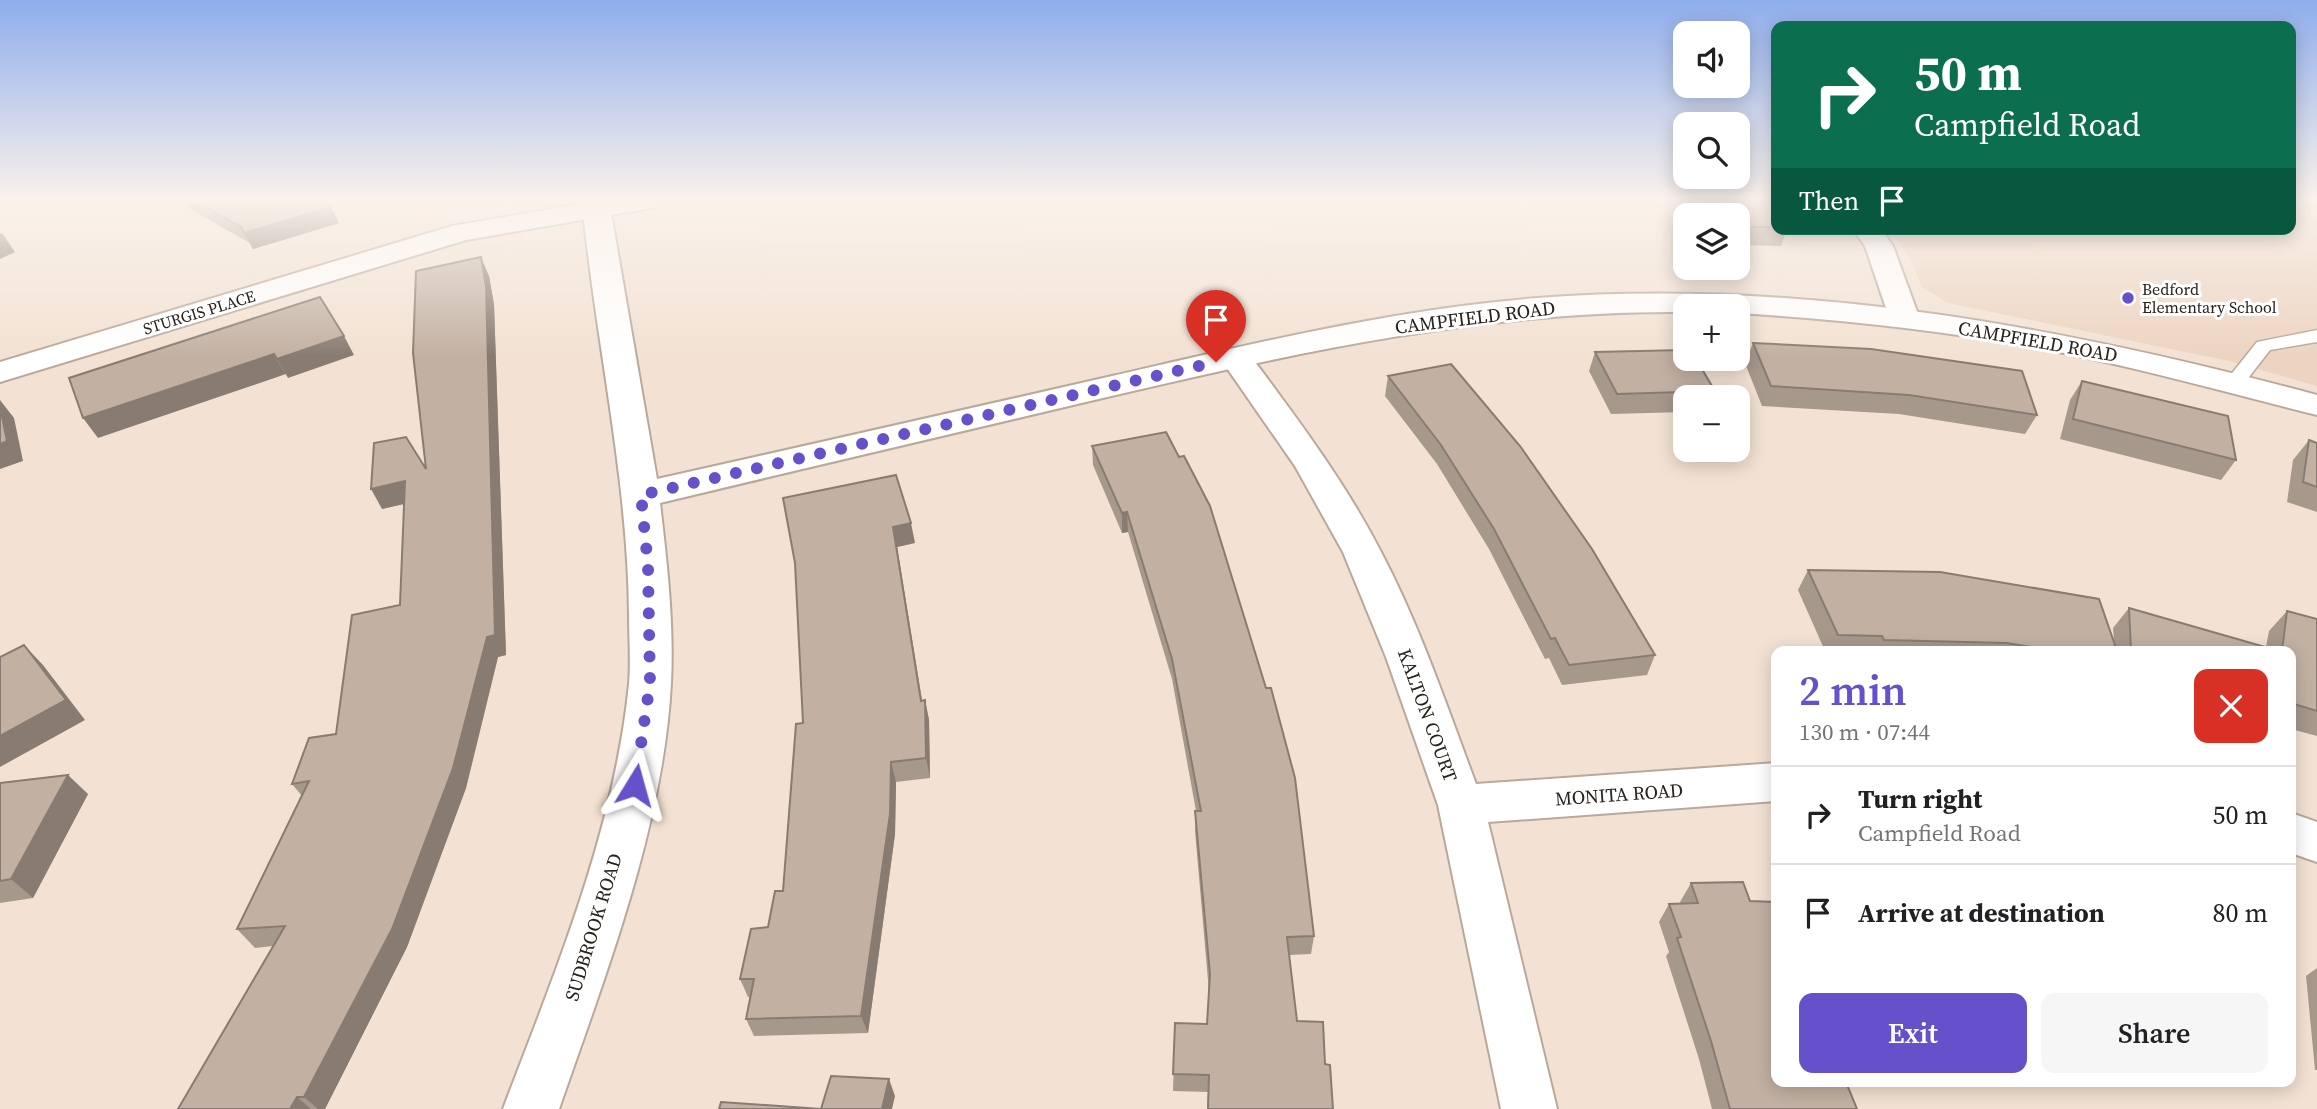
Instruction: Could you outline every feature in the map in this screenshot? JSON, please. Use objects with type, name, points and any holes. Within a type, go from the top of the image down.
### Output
[{"type":"street","name":"STURGIS PLACE","points":[[0,372],[394,253]]},
{"type":"street","name":"SUDBROOK ROAD","points":[[531,1109],[596,930],[635,785],[650,683],[648,566],[641,495],[603,253]]},
{"type":"street","points":[[1881,253],[1904,317]]},
{"type":"street","name":"CAMPFIELD ROAD","points":[[641,495],[1236,358],[1411,322],[1539,307],[1681,303],[1776,306],[1904,317],[2070,344],[2235,382],[2317,405]]},
{"type":"street","name":"KALTON COURT","points":[[1236,358],[1311,463],[1362,552],[1407,656],[1461,805],[1529,1109]]},
{"type":"street","name":"MONITA ROAD","points":[[1461,805],[1771,782]]},
{"type":"street","points":[[2296,835],[2317,842]]},
{"type":"lane","points":[[2235,382],[2264,346],[2317,336]]},
{"type":"shaded area","name":"Bedford Elementary School","points":[[1906,253],[2317,253],[2317,386],[2229,361],[1948,303],[1921,286]]},
{"type":"building","points":[[481,257],[486,286],[495,635],[487,637],[453,768],[392,929],[304,1097],[297,1097],[290,1109],[178,1109],[285,926],[237,929],[309,781],[292,784],[309,738],[336,734],[352,615],[400,605],[405,481],[371,489],[374,443],[406,437],[426,469],[413,353],[416,271]]},
{"type":"building","points":[[320,297],[344,336],[277,359],[274,354],[83,418],[69,378]]},
{"type":"building","points":[[1753,343],[1871,349],[2022,371],[2037,415],[1909,395],[1771,386]]},
{"type":"building","points":[[1673,350],[1673,371],[1703,371],[1711,385],[1673,385],[1673,392],[1617,394],[1595,352]]},
{"type":"building","points":[[1451,364],[1520,446],[1592,549],[1655,655],[1569,665],[1555,638],[1551,639],[1494,529],[1441,445],[1388,376]]},
{"type":"building","points":[[2082,381],[2228,416],[2236,460],[2073,419]]},
{"type":"building","points":[[0,407],[7,441],[0,444]]},
{"type":"building","points":[[1166,432],[1179,457],[1184,456],[1210,506],[1266,688],[1271,688],[1295,778],[1314,936],[1287,937],[1297,1021],[1323,1022],[1325,1064],[1330,1065],[1333,1109],[1208,1109],[1209,1075],[1173,1074],[1175,1023],[1207,1024],[1210,974],[1195,811],[1201,811],[1172,659],[1127,512],[1122,513],[1092,446]]},
{"type":"building","points":[[2309,440],[2317,443],[2317,487],[2303,482]]},
{"type":"building","points":[[896,475],[911,523],[893,527],[921,701],[925,700],[926,758],[891,762],[890,814],[861,1016],[746,1019],[754,979],[740,979],[751,929],[768,927],[775,891],[783,891],[796,724],[803,723],[795,563],[783,498]]},
{"type":"building","points":[[1808,570],[1940,572],[2099,599],[2115,646],[2025,646],[2007,643],[1884,640],[1882,636],[1838,635]]},
{"type":"building","points":[[2129,608],[2262,646],[2131,646]]},
{"type":"building","points":[[2287,611],[2317,619],[2317,711],[2296,705],[2296,646],[2283,646]]},
{"type":"building","points":[[24,645],[66,700],[0,736],[0,657]]},
{"type":"building","points":[[68,775],[11,879],[0,881],[0,783]]},
{"type":"building","points":[[1743,882],[1750,901],[1771,902],[1771,1087],[1848,1087],[1857,1109],[1730,1109],[1669,904],[1698,903],[1691,883]]},
{"type":"building","points":[[831,1076],[889,1079],[882,1109],[821,1109]]},
{"type":"building","points":[[721,1102],[821,1109],[719,1109]]},
{"type":"place","name":"Bedford Elementary School","points":[[2128,298]]},
{"type":"route","points":[[635,785],[650,683],[648,566],[641,495],[1216,362]]}]
